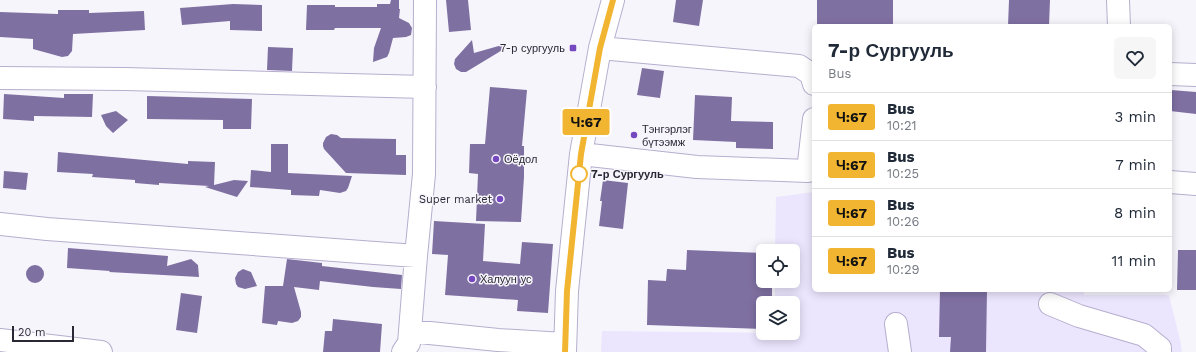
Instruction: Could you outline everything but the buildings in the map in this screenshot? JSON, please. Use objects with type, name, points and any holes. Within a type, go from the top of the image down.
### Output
[{"type":"street","points":[[403,352],[409,343],[424,174],[425,0]]},
{"type":"street","points":[[410,331],[564,348],[572,232],[581,154],[600,48],[613,0]]},
{"type":"street","points":[[1118,0],[1118,24]]},
{"type":"street","points":[[600,48],[799,66],[811,74],[812,77]]},
{"type":"street","points":[[1172,74],[1196,75]]},
{"type":"street","points":[[0,78],[125,79],[425,87]]},
{"type":"street","points":[[581,154],[698,167],[811,171],[812,154]]},
{"type":"street","points":[[1172,182],[1196,184]]},
{"type":"street","points":[[0,224],[55,230],[416,256]]},
{"type":"street","points":[[1050,304],[1079,316],[1144,335],[1160,348],[1160,352]]},
{"type":"street","points":[[896,324],[900,352]]},
{"type":"street","points":[[0,340],[101,352]]},
{"type":"shaded area","points":[[812,192],[812,292],[1084,292],[1084,295],[1169,295],[1182,352],[601,352],[602,331],[756,333],[756,340],[800,340],[800,296],[775,296],[775,288],[800,288],[800,244],[775,244],[776,197]]},
{"type":"bus line","name":"Ч:67","points":[[565,352],[564,344],[567,291],[581,154],[600,48],[613,0]]},
{"type":"place","name":"7-р сургууль","points":[[573,48]]},
{"type":"place","name":"Тэнгэрлэг бүтээмж","points":[[634,135]]},
{"type":"place","name":"Оёдол","points":[[496,159]]},
{"type":"place","name":"7-р Сургууль","points":[[579,174]]},
{"type":"place","name":"Super market","points":[[500,199]]},
{"type":"place","name":"Халуун ус","points":[[472,279]]}]
